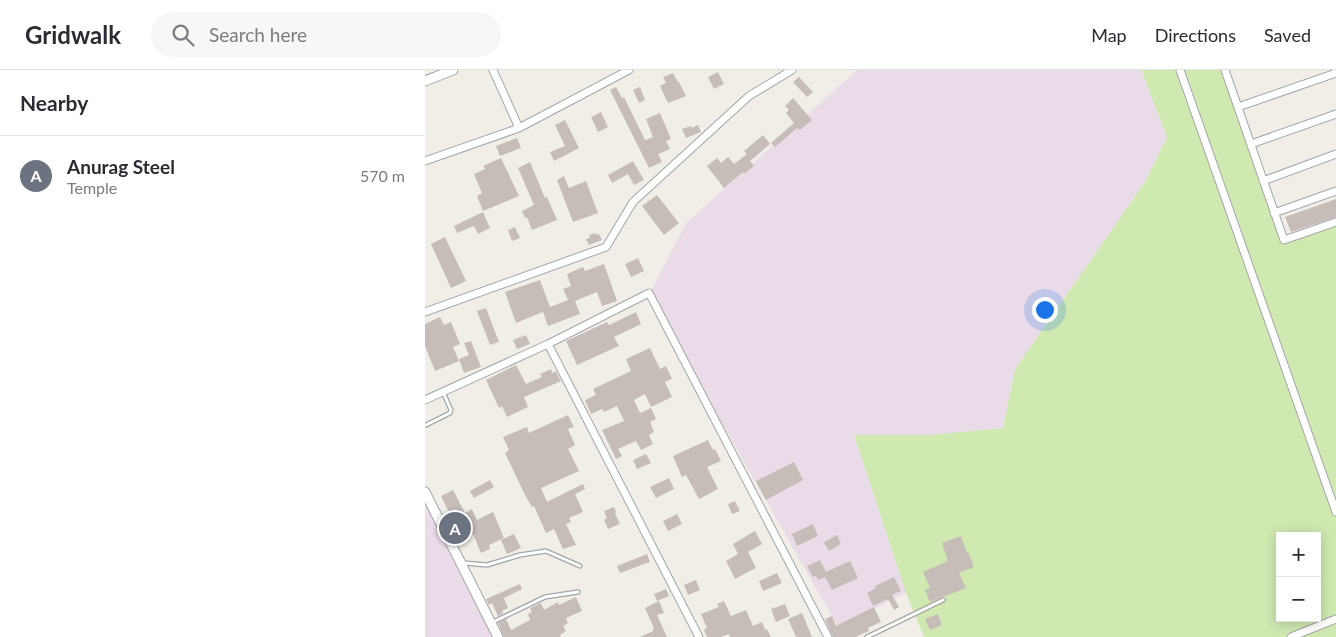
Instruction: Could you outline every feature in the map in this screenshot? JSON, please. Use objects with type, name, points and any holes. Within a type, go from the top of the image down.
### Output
[{"type":"street","points":[[425,81],[453,70]]},
{"type":"street","points":[[493,70],[519,128]]},
{"type":"street","points":[[425,161],[519,128],[629,70]]},
{"type":"street","points":[[425,312],[606,247],[633,202],[749,96],[792,70]]},
{"type":"street","points":[[1180,70],[1336,512]]},
{"type":"street","points":[[1227,71],[1263,181],[1285,240],[1336,222]]},
{"type":"street","points":[[1238,107],[1336,72]]},
{"type":"street","points":[[1251,144],[1336,114]]},
{"type":"street","points":[[1263,181],[1336,154]]},
{"type":"street","points":[[1274,213],[1336,191]]},
{"type":"street","points":[[425,400],[548,344],[649,293],[827,637]]},
{"type":"street","points":[[548,344],[699,637]]},
{"type":"street","points":[[425,492],[498,637]]},
{"type":"street","points":[[1291,637],[1310,634],[1336,619]]},
{"type":"lane","points":[[426,425],[450,413],[451,410],[443,392]]},
{"type":"lane","points":[[460,563],[487,564],[520,555],[546,551],[579,566]]},
{"type":"lane","points":[[491,623],[545,597],[578,592]]},
{"type":"lane","points":[[867,637],[943,600]]},
{"type":"shaded area","points":[[857,70],[1141,70],[1167,137],[1145,182],[1015,369],[1003,428],[931,435],[854,436],[906,593],[838,627],[649,295],[686,223]]},
{"type":"shaded area","points":[[425,490],[498,637],[425,637]]},
{"type":"green space","points":[[1141,70],[1222,70],[1283,243],[1336,226],[1336,637],[924,637],[906,593],[854,435],[931,435],[1003,428],[1015,369],[1145,182],[1167,137]]},
{"type":"building","points":[[718,72],[724,84],[714,89],[708,77]]},
{"type":"building","points":[[673,73],[686,96],[668,103],[660,86],[666,83],[663,77]]},
{"type":"building","points":[[799,77],[813,92],[807,97],[793,82]]},
{"type":"building","points":[[616,87],[622,98],[624,97],[645,140],[653,137],[646,119],[660,113],[671,139],[666,141],[670,149],[658,154],[662,162],[649,168],[610,90]]},
{"type":"building","points":[[640,87],[645,100],[639,103],[633,90]]},
{"type":"building","points":[[793,98],[812,120],[800,130],[797,128],[775,147],[771,143],[794,123],[786,113],[789,110],[785,106]]},
{"type":"building","points":[[601,112],[608,127],[598,132],[591,117]]},
{"type":"building","points":[[565,120],[579,148],[554,161],[550,152],[565,146],[555,125]]},
{"type":"building","points":[[698,125],[701,132],[686,138],[682,129]]},
{"type":"building","points":[[763,135],[770,144],[750,161],[754,166],[744,174],[743,172],[724,188],[707,166],[717,158],[721,163],[728,157],[734,164],[747,154],[744,151]]},
{"type":"building","points":[[517,138],[521,148],[500,156],[496,146]]},
{"type":"building","points":[[501,158],[519,196],[483,211],[477,196],[482,193],[474,174],[485,169],[483,166]]},
{"type":"building","points":[[633,161],[644,180],[634,185],[628,174],[612,183],[608,175]]},
{"type":"building","points":[[530,162],[545,198],[547,197],[557,220],[532,230],[527,217],[525,218],[522,211],[534,205],[518,168]]},
{"type":"building","points":[[564,176],[569,188],[586,181],[598,213],[573,222],[557,180]]},
{"type":"building","points":[[657,195],[679,223],[664,235],[642,206]]},
{"type":"building","points":[[1336,199],[1336,217],[1291,232],[1285,217]]},
{"type":"building","points":[[483,212],[490,228],[478,234],[474,226],[457,233],[454,226]]},
{"type":"building","points":[[515,227],[520,238],[512,241],[508,230]]},
{"type":"building","points":[[596,233],[596,235],[599,234],[602,240],[589,245],[586,239],[590,238],[589,235]]},
{"type":"building","points":[[445,237],[466,281],[451,288],[431,244]]},
{"type":"building","points":[[638,258],[644,271],[631,277],[625,264]]},
{"type":"building","points":[[604,264],[617,301],[602,306],[597,292],[575,301],[580,314],[548,326],[543,312],[516,323],[505,292],[540,280],[550,307],[568,300],[563,289],[571,286],[567,274],[583,267],[585,271]]},
{"type":"building","points":[[486,308],[499,342],[490,345],[477,311]]},
{"type":"building","points":[[636,312],[641,324],[614,337],[619,346],[577,365],[566,341],[607,322],[609,325]]},
{"type":"building","points":[[440,317],[444,325],[451,322],[460,344],[453,347],[459,361],[435,371],[425,346],[425,324]]},
{"type":"building","points":[[526,335],[530,344],[517,349],[513,340]]},
{"type":"building","points":[[471,341],[481,367],[464,373],[459,359],[469,355],[464,343]]},
{"type":"building","points":[[650,348],[660,369],[666,366],[672,379],[665,382],[672,397],[651,407],[645,394],[634,400],[640,413],[651,408],[656,419],[650,422],[654,432],[649,435],[653,444],[641,450],[636,441],[618,449],[622,456],[616,459],[602,430],[624,421],[617,406],[604,412],[602,409],[591,414],[585,400],[596,395],[593,389],[631,371],[626,359]]},
{"type":"building","points":[[516,365],[526,384],[542,377],[540,374],[551,369],[552,373],[556,371],[561,381],[524,397],[528,407],[507,417],[502,406],[499,408],[486,380]]},
{"type":"building","points":[[568,415],[574,427],[568,429],[575,445],[568,449],[579,471],[541,488],[547,502],[583,484],[585,489],[575,494],[583,512],[569,518],[571,522],[566,524],[576,545],[563,549],[554,529],[546,533],[534,506],[532,507],[525,495],[505,453],[509,450],[503,437],[527,427],[529,433]]},
{"type":"building","points":[[708,440],[721,461],[707,467],[718,489],[699,499],[686,475],[682,477],[673,456]]},
{"type":"building","points":[[646,454],[651,463],[637,469],[633,460]]},
{"type":"building","points":[[794,462],[803,480],[766,500],[756,481]]},
{"type":"building","points":[[669,478],[674,489],[656,498],[650,487]]},
{"type":"building","points":[[490,480],[494,487],[474,498],[470,491]]},
{"type":"building","points":[[453,490],[465,513],[472,509],[477,520],[493,512],[504,538],[489,545],[490,549],[481,553],[473,534],[469,536],[455,509],[449,512],[441,496]]},
{"type":"building","points":[[735,501],[740,511],[732,514],[728,504]]},
{"type":"building","points":[[614,507],[620,524],[608,529],[604,520],[607,518],[604,511]]},
{"type":"building","points":[[677,514],[682,524],[668,531],[663,521]]},
{"type":"building","points":[[813,524],[818,536],[797,546],[792,534]]},
{"type":"building","points":[[755,531],[762,544],[748,552],[756,568],[735,579],[726,561],[738,554],[733,544]]},
{"type":"building","points":[[514,534],[521,548],[507,554],[501,540]]},
{"type":"building","points":[[837,535],[841,544],[829,551],[824,542]]},
{"type":"building","points":[[961,536],[974,567],[959,573],[966,588],[930,602],[925,590],[930,588],[923,572],[948,561],[942,543]]},
{"type":"building","points":[[647,554],[650,562],[620,573],[617,566]]},
{"type":"building","points":[[820,560],[826,572],[850,561],[858,578],[832,590],[825,577],[818,580],[816,576],[813,577],[807,566]]},
{"type":"building","points":[[777,573],[782,583],[763,591],[759,581]]},
{"type":"building","points":[[894,577],[901,591],[892,595],[899,607],[894,610],[888,599],[873,606],[867,593],[876,588],[875,586]]},
{"type":"building","points":[[696,580],[700,590],[688,595],[684,585]]},
{"type":"building","points":[[520,584],[522,589],[504,598],[508,608],[498,616],[492,603],[489,605],[486,599]]},
{"type":"building","points":[[666,589],[669,596],[657,601],[654,594]]},
{"type":"building","points":[[576,597],[582,611],[566,618],[568,623],[563,626],[566,631],[560,635],[561,637],[504,637],[498,623],[506,619],[511,630],[530,620],[528,614],[532,612],[530,608],[541,603],[544,610],[558,602],[559,605]]},
{"type":"building","points":[[659,601],[664,613],[657,615],[667,637],[640,637],[653,631],[654,628],[645,608]]},
{"type":"building","points":[[724,601],[731,616],[746,610],[753,626],[762,622],[765,630],[767,629],[771,637],[730,637],[729,634],[721,637],[707,637],[704,630],[707,628],[701,614],[719,607],[717,604]]},
{"type":"building","points":[[785,604],[790,616],[776,622],[771,609]]},
{"type":"building","points":[[874,607],[881,622],[868,628],[869,631],[855,637],[833,637],[825,619],[832,616],[836,626]]},
{"type":"building","points":[[802,613],[812,637],[796,637],[788,619]]},
{"type":"building","points":[[938,614],[942,625],[930,630],[925,619]]},
{"type":"place","name":"Anurag Steel","points":[[455,528]]}]
